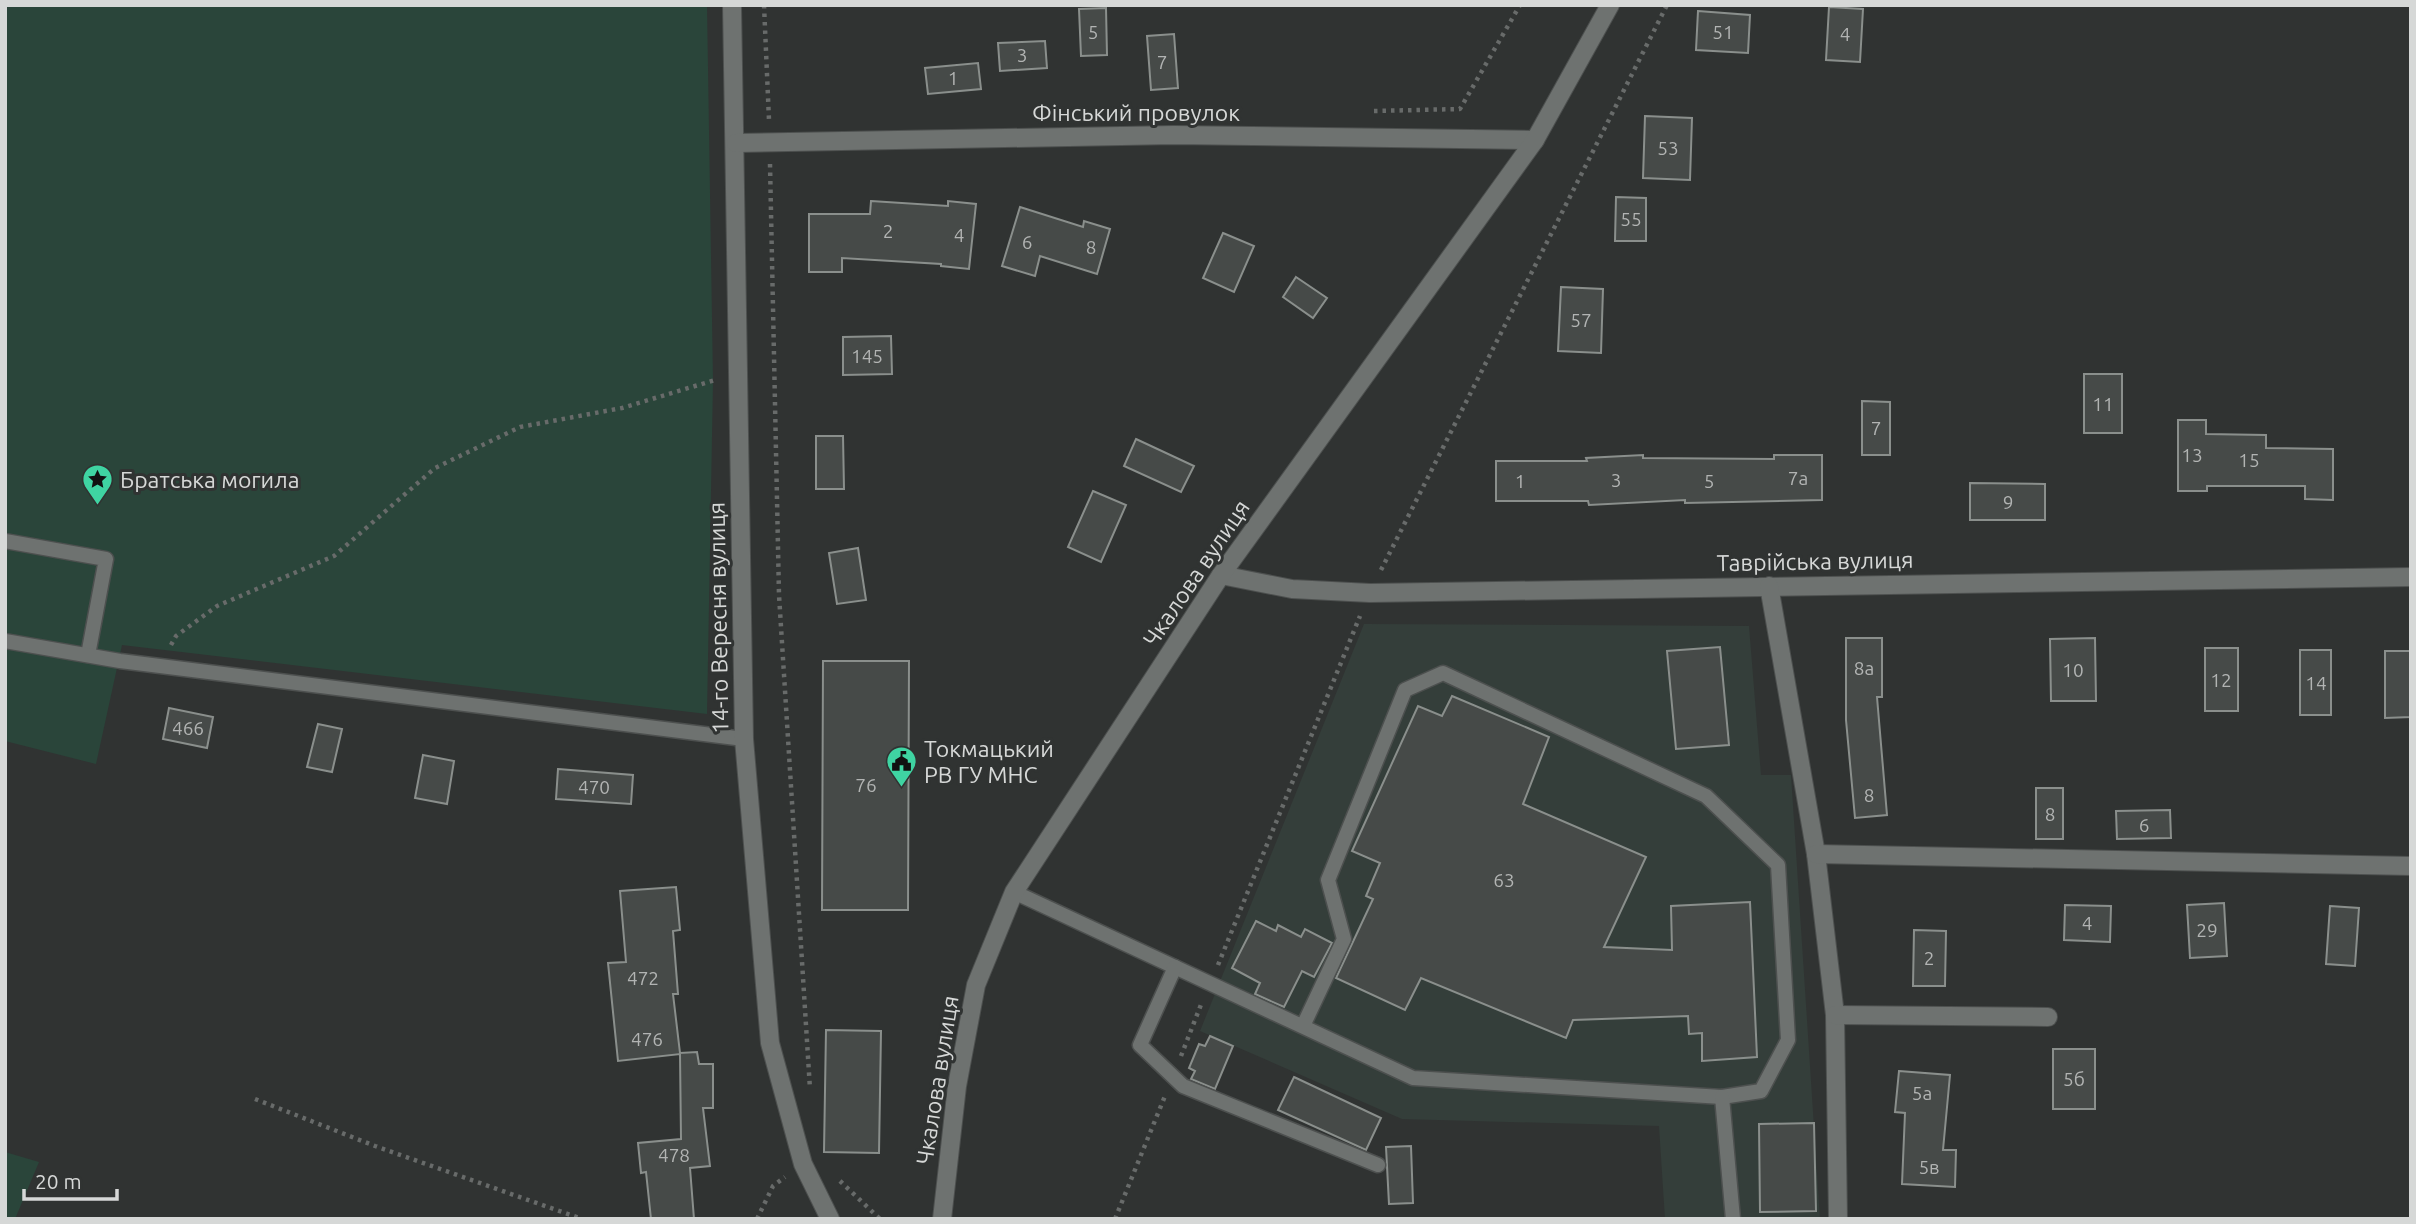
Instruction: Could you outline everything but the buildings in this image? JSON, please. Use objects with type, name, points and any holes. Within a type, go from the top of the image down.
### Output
[{"type":"street","name":"14-го Вересня вулиця","points":[[732,5],[744,739],[770,1043],[803,1164],[830,1219]]},
{"type":"street","name":"Чкалова вулиця","points":[[942,1219],[957,1086],[976,985],[1014,892],[1221,575],[1535,139],[1610,5]]},
{"type":"street","name":"Фінський провулок","points":[[736,143],[1174,135],[1535,139]]},
{"type":"street","name":"Таврійська вулиця","points":[[1221,575],[1292,589],[1370,593],[2411,577]]},
{"type":"street","points":[[1769,586],[1816,853],[1835,1015],[1838,1219]]},
{"type":"street","points":[[1816,853],[2411,866]]},
{"type":"street","points":[[1835,1015],[2048,1017]]},
{"type":"lane","points":[[5,541],[106,559],[88,655]]},
{"type":"lane","points":[[5,641],[156,665],[744,739]]},
{"type":"lane","points":[[1014,892],[1303,1027],[1413,1078],[1723,1097],[1761,1091],[1788,1040],[1778,865],[1706,796],[1443,674],[1405,690],[1328,880],[1344,939],[1303,1027]]},
{"type":"lane","points":[[1175,967],[1140,1045],[1182,1086],[1378,1165]]},
{"type":"lane","points":[[1723,1097],[1733,1219]]},
{"type":"path","points":[[764,5],[779,595],[811,1101]]},
{"type":"path","points":[[1363,111],[1460,109],[1520,5]]},
{"type":"path","points":[[769,121],[783,121]]},
{"type":"path","points":[[156,665],[176,636],[217,606],[334,556],[435,468],[520,427],[622,408],[713,381],[738,368],[774,357]]},
{"type":"path","points":[[255,1099],[375,1146],[582,1219]]},
{"type":"path","points":[[757,1219],[773,1186],[803,1164]]},
{"type":"path","points":[[833,1174],[880,1219]]},
{"type":"shaded area","points":[[1364,624],[1749,626],[1761,775],[1791,775],[1820,1219],[1665,1219],[1659,1126],[1402,1119],[1200,1031]]},
{"type":"green space","points":[[5,5],[707,5],[713,381],[707,714],[122,645],[96,764],[5,741]]},
{"type":"green space","points":[[5,1152],[39,1162],[15,1219],[5,1219]]},
{"type":"place","name":"Братська могила","points":[[97,506]]},
{"type":"place","name":"Токмацький РВ ГУ МНС","points":[[901,788]]}]
